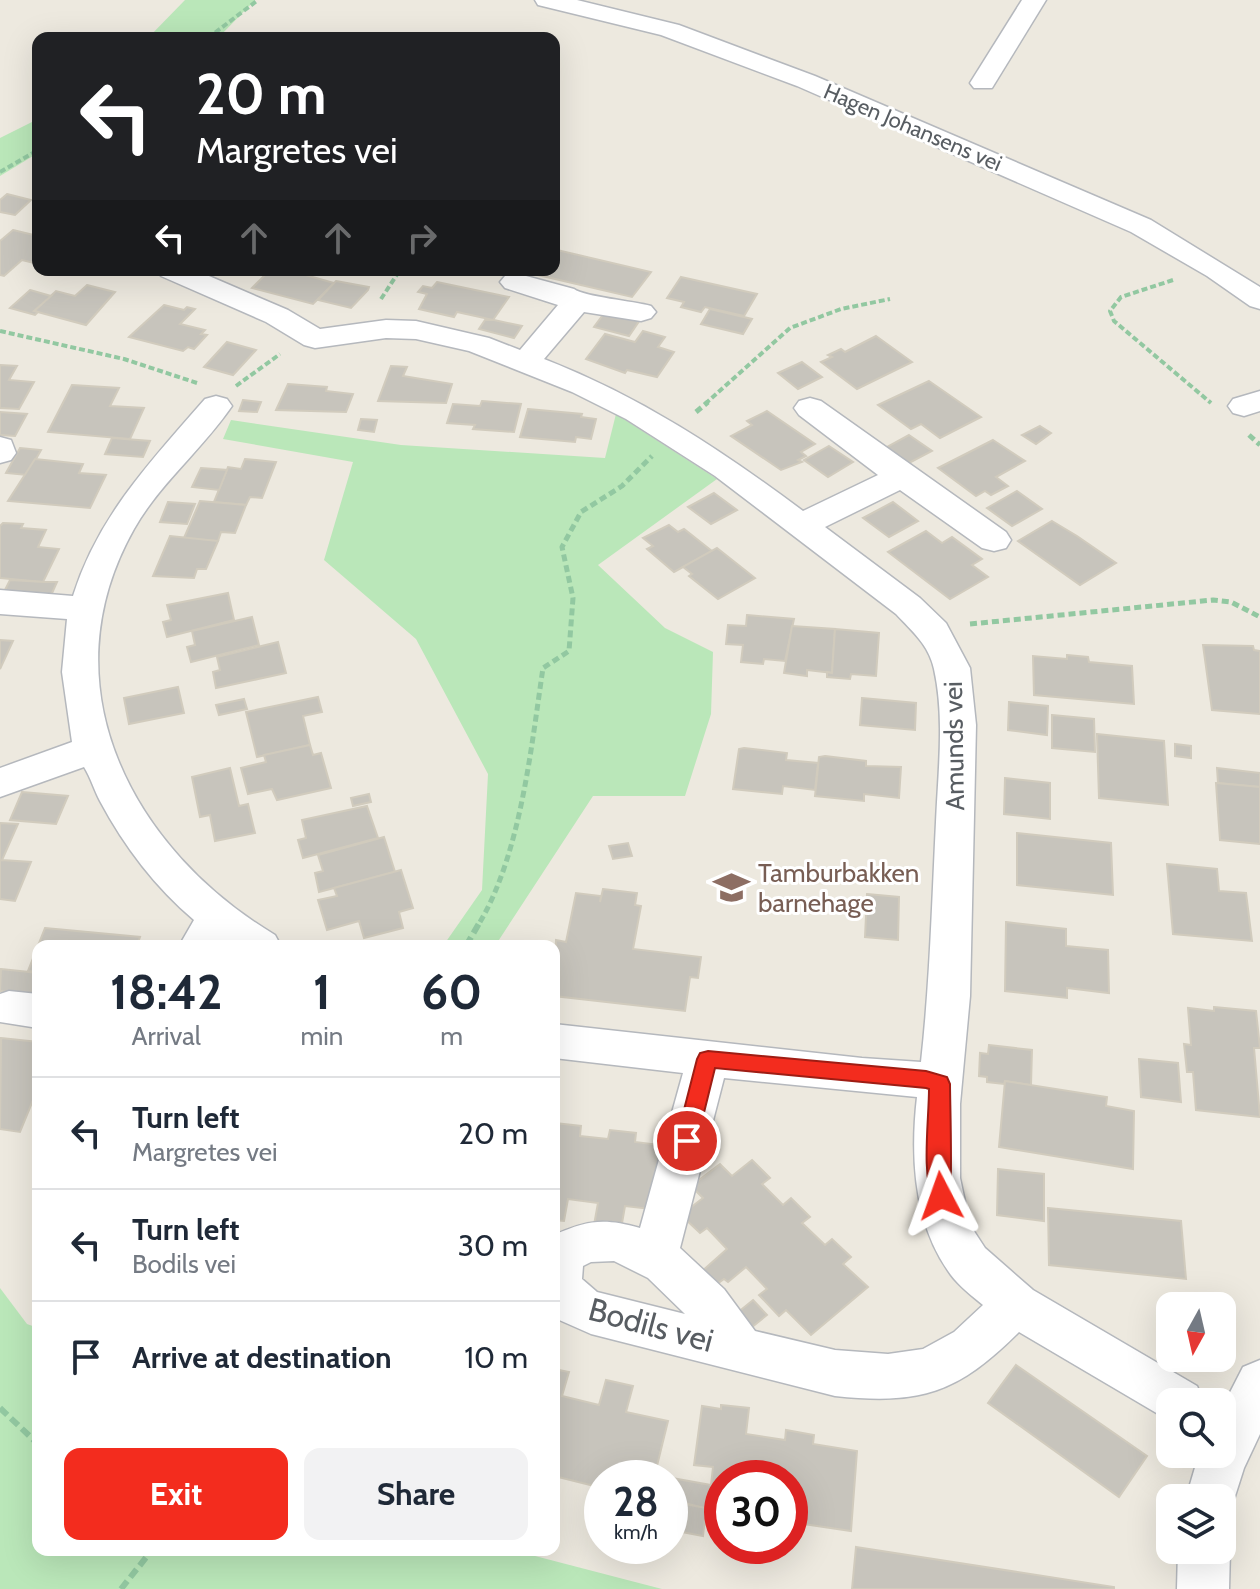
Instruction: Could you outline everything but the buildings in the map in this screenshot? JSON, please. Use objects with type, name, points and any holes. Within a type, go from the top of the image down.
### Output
[{"type":"street","name":"Hagen Johansens vei","points":[[547,0],[670,30],[764,64],[1113,213],[1212,266],[1260,300]]},
{"type":"street","points":[[983,83],[1034,0]]},
{"type":"street","points":[[208,276],[315,339]]},
{"type":"street","points":[[515,282],[564,295],[574,303],[603,304],[641,312]]},
{"type":"street","points":[[526,361],[568,315],[574,303]]},
{"type":"street","name":"Amunds vei","points":[[315,339],[386,329],[416,330],[467,340],[583,385],[673,433],[908,606],[934,632],[952,668],[958,725],[949,996],[940,1084],[938,1178],[948,1231],[969,1263],[1016,1305],[1156,1388]]},
{"type":"street","points":[[222,401],[128,511],[107,549],[86,609],[81,678],[93,749],[104,765],[117,798],[208,931],[240,940]]},
{"type":"street","points":[[810,408],[994,540]]},
{"type":"street","points":[[800,524],[837,510],[902,476]]},
{"type":"street","points":[[0,602],[86,609]]},
{"type":"street","points":[[0,783],[93,749]]},
{"type":"street","points":[[560,1042],[926,1080],[940,1084]]},
{"type":"street","points":[[655,1255],[708,1059]]},
{"type":"street","name":"Bodils vei","points":[[560,1264],[561,1254],[583,1243],[605,1242],[655,1255],[672,1267],[717,1312],[739,1348]]},
{"type":"street","name":"Bodils vei","points":[[560,1287],[574,1304],[591,1312],[835,1373],[870,1378],[904,1377],[939,1369],[970,1349],[1016,1305]]},
{"type":"street","points":[[1236,1417],[1260,1383]]},
{"type":"street","points":[[1203,1589],[1204,1564]]},
{"type":"path","points":[[216,32],[258,0]]},
{"type":"path","points":[[0,172],[32,153]]},
{"type":"path","points":[[1212,266],[1121,297],[1110,311],[1114,321],[1242,412],[1260,445]]},
{"type":"path","points":[[469,940],[495,896],[526,781],[543,668],[569,651],[573,598],[562,547],[581,512],[622,486],[673,433],[790,328],[841,309],[890,299]]},
{"type":"path","points":[[0,331],[88,349],[164,370],[222,401],[272,358],[315,339]]},
{"type":"path","points":[[934,632],[974,623],[1181,605],[1207,598],[1238,603],[1260,617]]},
{"type":"path","points":[[0,1408],[32,1438]]},
{"type":"path","points":[[121,1589],[147,1556]]},
{"type":"green space","points":[[185,0],[255,0],[224,32],[154,32]]},
{"type":"green space","points":[[32,122],[32,157],[0,176],[0,138]]},
{"type":"green space","points":[[616,414],[717,479],[598,565],[665,628],[713,652],[711,714],[685,796],[593,796],[499,940],[447,940],[482,890],[488,774],[416,639],[324,560],[353,462],[223,439],[231,420],[401,445],[605,458]]},
{"type":"green space","points":[[0,1288],[27,1324],[32,1326],[32,1556],[535,1556],[662,1589],[0,1589]]},
{"type":"place","name":"Tamburbakken barnehage","points":[[732,888]]},
{"type":"route","points":[[687,1141],[708,1059],[926,1080],[940,1084],[938,1178],[941,1196]]}]
